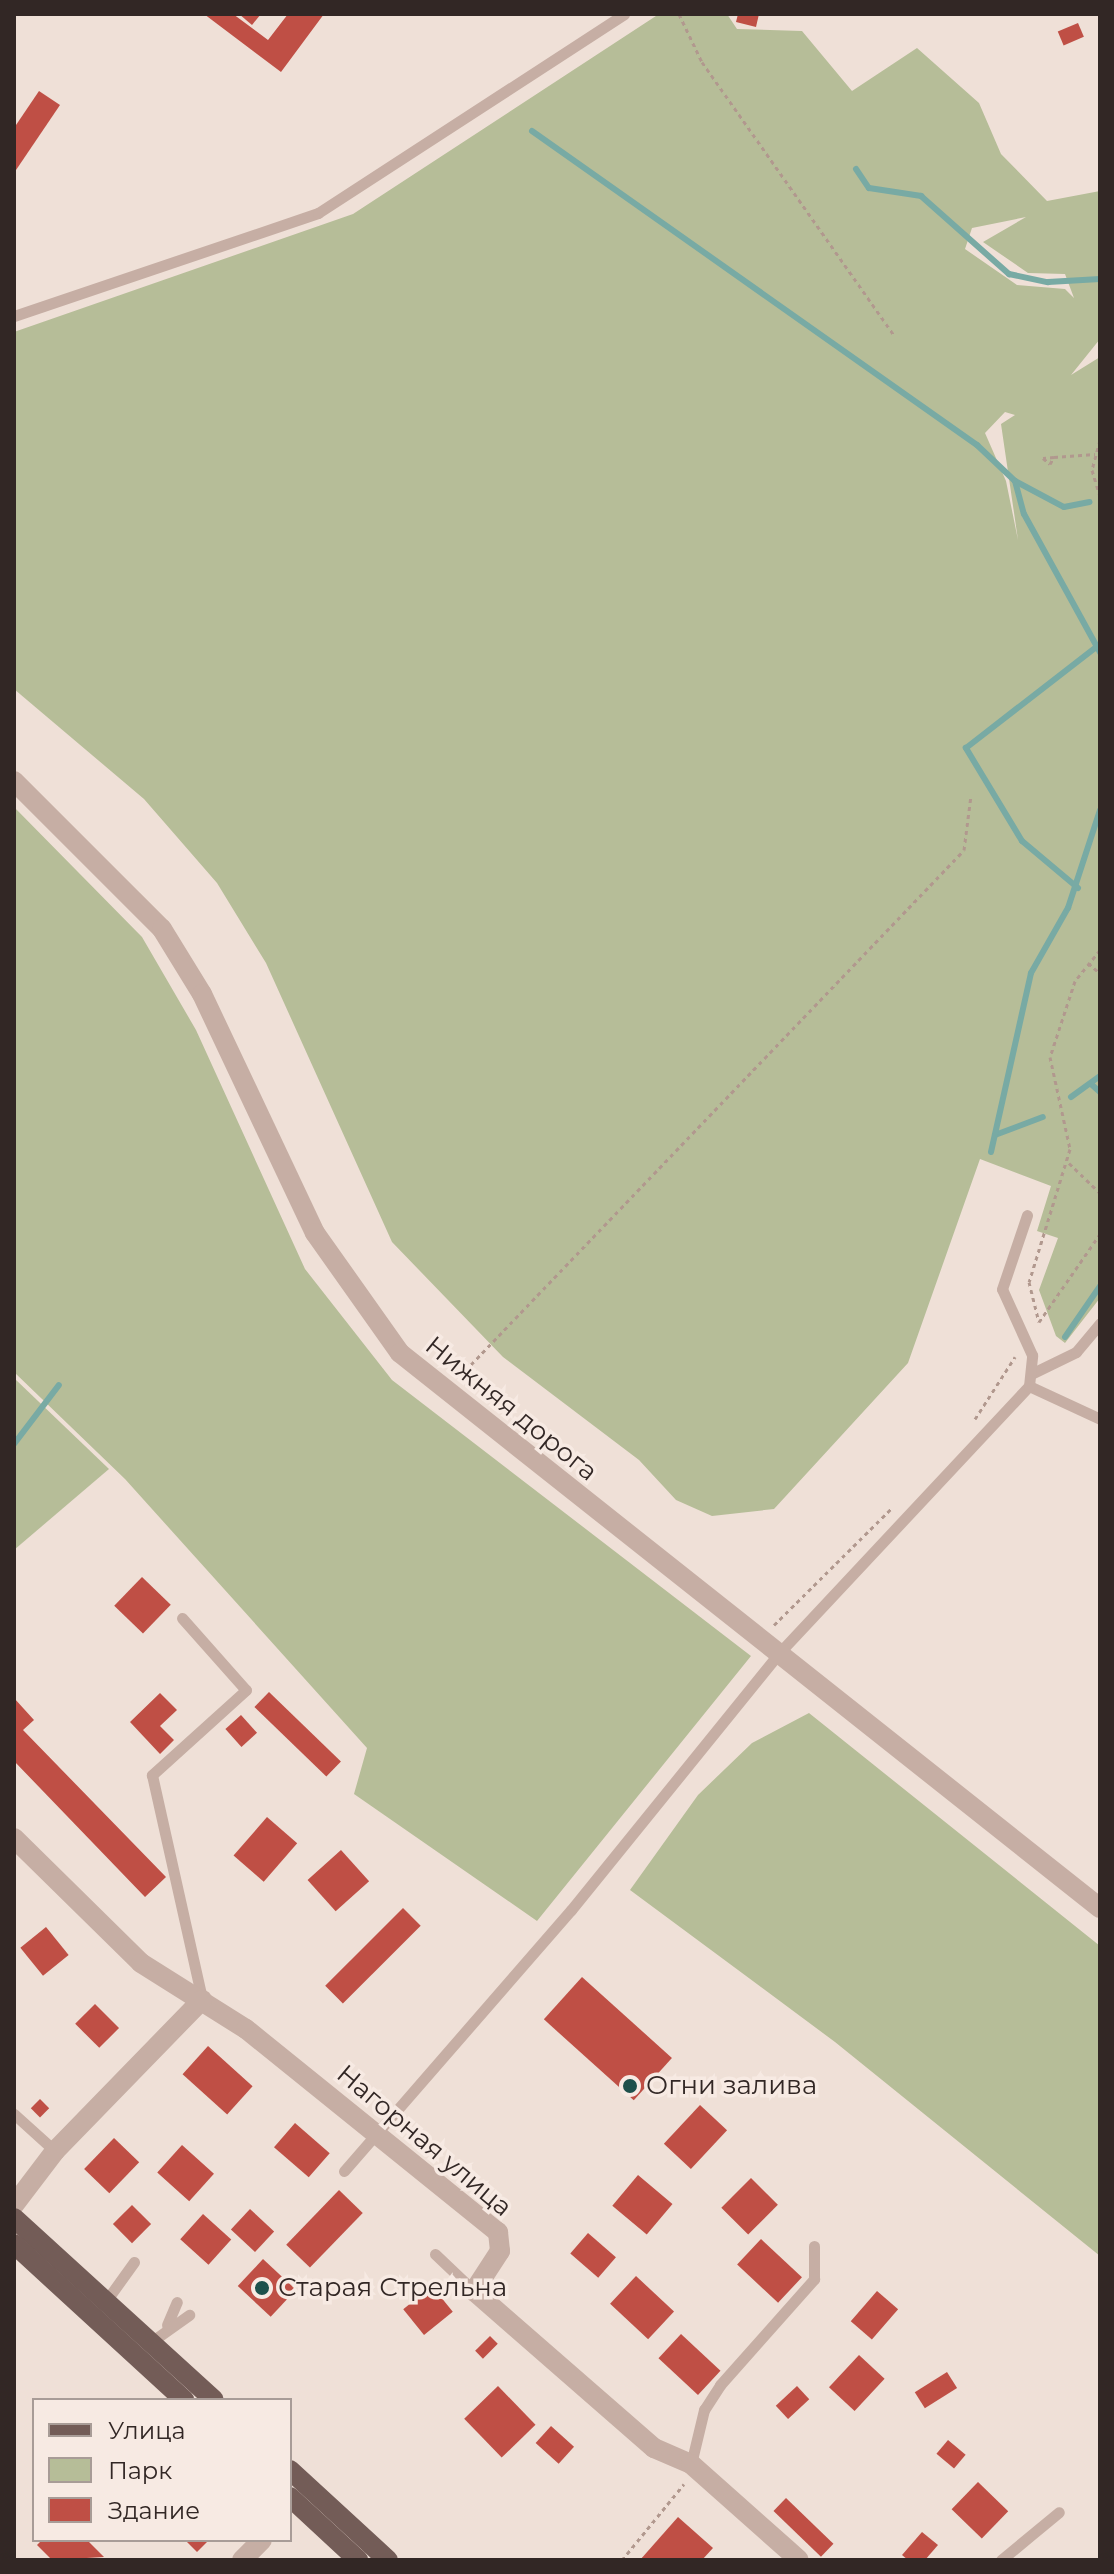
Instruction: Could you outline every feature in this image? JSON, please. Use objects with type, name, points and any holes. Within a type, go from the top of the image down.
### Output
[{"type":"main road","points":[[14,2218],[212,2398]]},
{"type":"main road","points":[[14,2244],[182,2398]]},
{"type":"main road","points":[[292,2472],[388,2560]]},
{"type":"main road","points":[[293,2504],[358,2560]]},
{"type":"street","name":"Нижняя дорога","points":[[14,781],[162,929],[202,994],[315,1233],[354,1298],[400,1353],[1100,1908]]},
{"type":"street","name":"Нагорная улица","points":[[14,1838],[141,1963],[202,2000],[498,2232],[500,2251],[474,2291]]},
{"type":"street","points":[[14,2205],[55,2151],[202,2000]]},
{"type":"street","points":[[474,2291],[654,2448],[694,2467],[799,2560]]},
{"type":"street","points":[[242,2560],[260,2542]]},
{"type":"lane","points":[[14,316],[318,213],[624,14]]},
{"type":"lane","points":[[344,2171],[377,2136],[780,1652],[1029,1386],[1033,1373],[1032,1355],[1002,1289],[1033,1217]]},
{"type":"lane","points":[[1033,1373],[1076,1352],[1100,1323]]},
{"type":"lane","points":[[1029,1386],[1100,1419]]},
{"type":"lane","points":[[182,1618],[246,1690],[152,1775],[202,2000]]},
{"type":"lane","points":[[14,2114],[55,2151]]},
{"type":"lane","points":[[694,2467],[704,2410],[720,2385],[814,2279],[814,2246]]},
{"type":"lane","points":[[435,2254],[474,2291]]},
{"type":"lane","points":[[106,2301],[134,2262]]},
{"type":"lane","points":[[151,2342],[167,2325],[177,2302]]},
{"type":"lane","points":[[167,2325],[189,2315]]},
{"type":"lane","points":[[1001,2560],[1059,2512]]},
{"type":"path","points":[[679,14],[702,62],[894,335]]},
{"type":"path","points":[[1100,440],[1092,481],[1100,496]]},
{"type":"path","points":[[1054,457],[1095,454]]},
{"type":"path","points":[[450,1386],[964,850],[971,795]]},
{"type":"path","points":[[1100,950],[1088,963],[1050,1057],[1069,1163],[1048,1222],[1028,1294],[1039,1322],[1100,1234]]},
{"type":"path","points":[[1088,963],[1100,973]]},
{"type":"path","points":[[1069,1163],[1100,1193]]},
{"type":"path","points":[[1033,1217],[1048,1222]]},
{"type":"path","points":[[968,1429],[1015,1357]]},
{"type":"path","points":[[769,1630],[898,1502]]},
{"type":"path","points":[[622,2560],[694,2467]]},
{"type":"green space","points":[[659,14],[727,14],[737,29],[802,31],[852,91],[917,48],[979,103],[1001,154],[1047,201],[1100,191],[1100,339],[1071,375],[1100,357],[1100,1298],[1065,1343],[1056,1336],[1039,1290],[1058,1238],[1037,1231],[1051,1186],[980,1159],[908,1363],[774,1509],[712,1516],[676,1500],[639,1460],[503,1357],[392,1242],[266,963],[217,883],[144,799],[14,689],[14,332],[353,214]],"holes":[[[1026,217],[983,242],[1028,273],[1065,274],[1074,298],[1065,289],[1017,285],[965,249],[972,228]],[[1005,412],[1015,415],[1001,424],[1018,540],[1006,481],[985,433]]]},
{"type":"green space","points":[[14,807],[142,937],[196,1030],[305,1269],[392,1380],[751,1656],[537,1921],[354,1794],[367,1748],[125,1479],[14,1372]]},
{"type":"green space","points":[[14,1378],[109,1469],[14,1550]]},
{"type":"green space","points":[[809,1713],[1100,1946],[1100,2256],[835,2042],[630,1890],[698,1795],[752,1743]]},
{"type":"building","points":[[204,14],[233,14],[268,40],[288,14],[324,14],[281,72]]},
{"type":"building","points":[[239,14],[261,14],[252,25]]},
{"type":"building","points":[[738,14],[759,14],[756,27],[736,22]]},
{"type":"building","points":[[1078,23],[1084,37],[1064,45],[1058,32]]},
{"type":"building","points":[[39,91],[60,105],[14,173],[14,128]]},
{"type":"building","points":[[142,1577],[171,1605],[143,1634],[114,1606]]},
{"type":"building","points":[[269,1692],[341,1761],[326,1777],[254,1707]]},
{"type":"building","points":[[160,1693],[177,1710],[160,1726],[174,1740],[160,1754],[130,1722]]},
{"type":"building","points":[[14,1698],[34,1720],[23,1730],[166,1877],[145,1897],[14,1761]]},
{"type":"building","points":[[241,1715],[257,1733],[241,1747],[225,1729]]},
{"type":"building","points":[[267,1817],[297,1843],[264,1882],[234,1855]]},
{"type":"building","points":[[341,1850],[369,1881],[336,1911],[308,1880]]},
{"type":"building","points":[[403,1908],[421,1926],[343,2003],[325,1986]]},
{"type":"building","points":[[46,1927],[69,1955],[43,1976],[20,1948]]},
{"type":"building","points":[[582,1977],[672,2058],[634,2100],[544,2019]]},
{"type":"building","points":[[95,2004],[119,2028],[99,2048],[75,2024]]},
{"type":"building","points":[[208,2046],[253,2086],[227,2114],[183,2074]]},
{"type":"building","points":[[40,2099],[49,2108],[40,2117],[31,2108]]},
{"type":"building","points":[[700,2105],[727,2130],[691,2169],[664,2144]]},
{"type":"building","points":[[295,2123],[330,2153],[309,2177],[274,2147]]},
{"type":"building","points":[[114,2138],[139,2162],[109,2193],[84,2169]]},
{"type":"building","points":[[182,2145],[214,2174],[189,2201],[157,2172]]},
{"type":"building","points":[[638,2175],[672,2204],[647,2235],[612,2206]]},
{"type":"building","points":[[751,2178],[778,2205],[748,2235],[721,2208]]},
{"type":"building","points":[[339,2190],[363,2213],[310,2268],[286,2245]]},
{"type":"building","points":[[132,2205],[151,2224],[132,2243],[113,2224]]},
{"type":"building","points":[[250,2209],[274,2232],[255,2252],[231,2229]]},
{"type":"building","points":[[203,2214],[231,2239],[208,2265],[180,2239]]},
{"type":"building","points":[[588,2233],[616,2257],[598,2278],[570,2253]]},
{"type":"building","points":[[761,2239],[802,2277],[778,2303],[737,2265]]},
{"type":"building","points":[[263,2259],[296,2290],[271,2317],[238,2286]]},
{"type":"building","points":[[636,2276],[674,2311],[648,2339],[610,2304]]},
{"type":"building","points":[[432,2286],[453,2312],[424,2335],[403,2309]]},
{"type":"building","points":[[877,2291],[898,2309],[872,2340],[851,2321]]},
{"type":"building","points":[[681,2334],[720,2371],[698,2395],[658,2358]]},
{"type":"building","points":[[490,2336],[498,2344],[483,2359],[475,2351]]},
{"type":"building","points":[[859,2355],[885,2379],[855,2411],[829,2387]]},
{"type":"building","points":[[947,2372],[957,2388],[925,2408],[915,2392]]},
{"type":"building","points":[[498,2386],[536,2425],[502,2457],[464,2419]]},
{"type":"building","points":[[797,2386],[809,2399],[788,2419],[776,2406]]},
{"type":"building","points":[[551,2426],[574,2447],[559,2464],[536,2443]]},
{"type":"building","points":[[948,2440],[966,2455],[954,2469],[936,2454]]},
{"type":"building","points":[[978,2482],[1008,2511],[982,2539],[952,2509]]},
{"type":"building","points":[[786,2498],[833,2544],[821,2557],[773,2511]]},
{"type":"building","points":[[678,2517],[713,2548],[702,2560],[640,2560]]},
{"type":"building","points":[[922,2532],[938,2545],[925,2560],[908,2560],[902,2555]]},
{"type":"building","points":[[40,2542],[89,2542],[104,2557],[52,2560],[37,2545]]},
{"type":"building","points":[[187,2542],[207,2542],[197,2552]]},
{"type":"waterway","points":[[532,131],[977,445],[1015,481],[1064,507],[1090,502]]},
{"type":"waterway","points":[[856,169],[869,188],[921,196],[1009,274],[1048,282],[1100,279]]},
{"type":"waterway","points":[[1015,481],[1024,514],[1100,652]]},
{"type":"waterway","points":[[1078,888],[1022,841],[966,748],[1100,644]]},
{"type":"waterway","points":[[991,1152],[1031,973],[1068,908],[1100,810]]},
{"type":"waterway","points":[[1071,1097],[1100,1076]]},
{"type":"waterway","points":[[1091,1084],[1100,1092]]},
{"type":"waterway","points":[[995,1135],[1043,1117]]},
{"type":"waterway","points":[[1065,1337],[1100,1286]]},
{"type":"waterway","points":[[14,1444],[59,1385]]},
{"type":"place","name":"Огни залива","points":[[630,2086]]},
{"type":"place","name":"Старая Стрельна","points":[[262,2288]]}]
